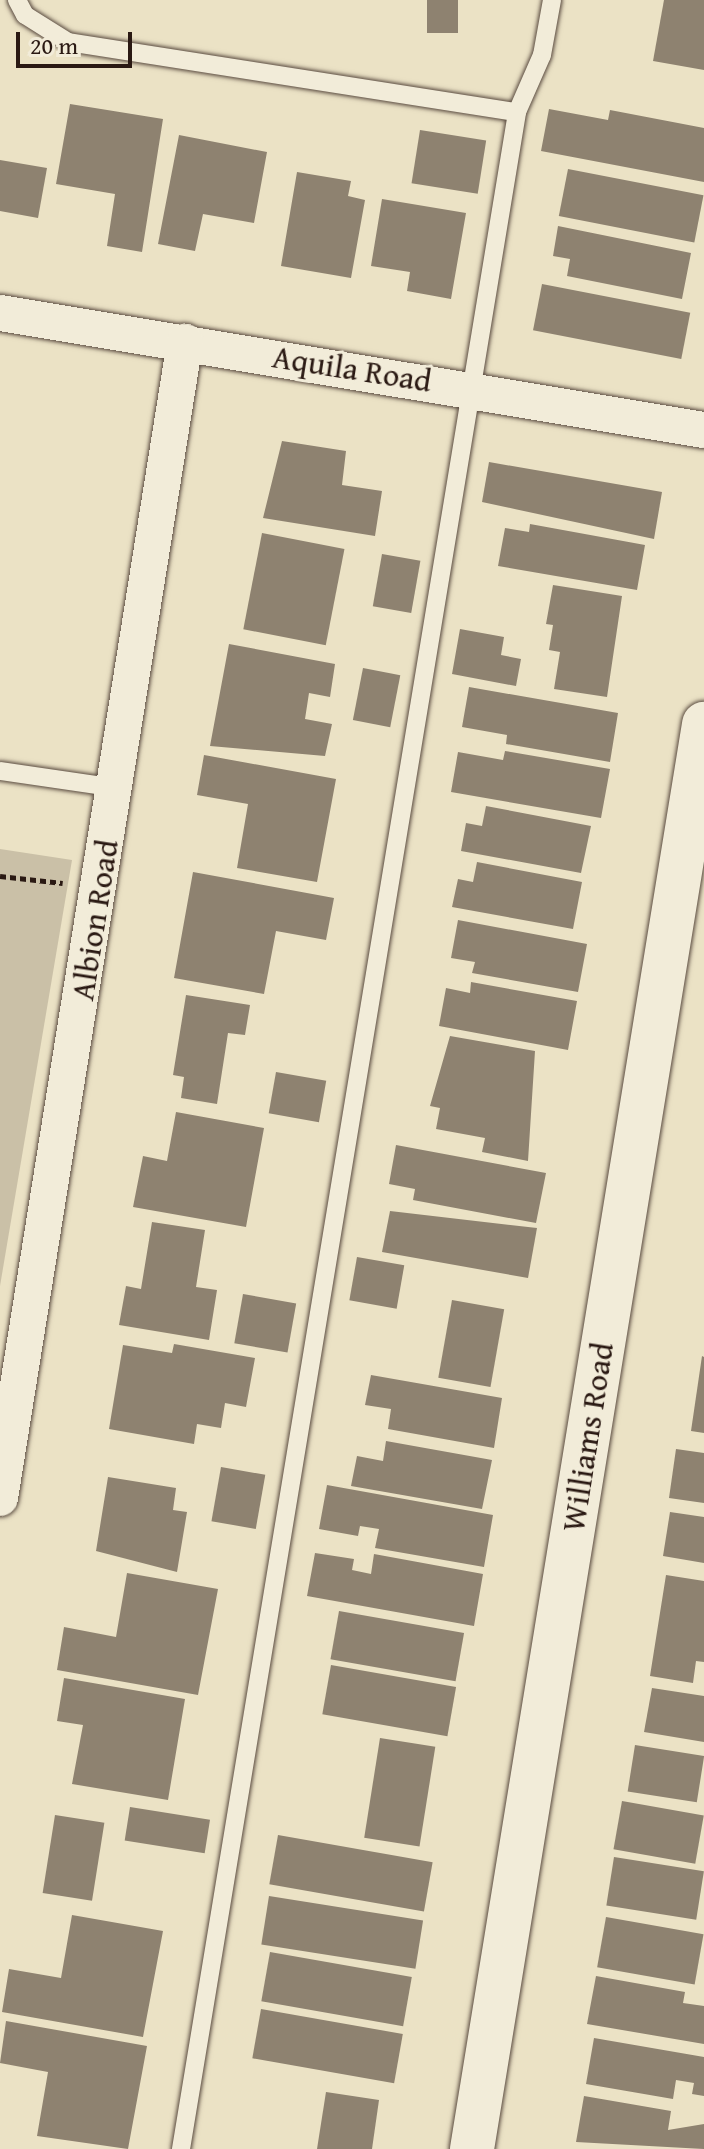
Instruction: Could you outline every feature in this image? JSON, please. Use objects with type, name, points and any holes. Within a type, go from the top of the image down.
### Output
[{"type":"street","name":"Aquila Road","points":[[0,313],[472,388],[704,430]]},
{"type":"street","name":"Albion Road","points":[[0,1498],[5,1437],[100,888],[185,342]]},
{"type":"street","name":"Williams Road","points":[[472,2149],[704,724]]},
{"type":"lane","points":[[17,0],[25,15],[68,42],[517,112]]},
{"type":"lane","points":[[181,2149],[517,112],[542,55],[552,0]]},
{"type":"lane","points":[[0,771],[116,788]]},
{"type":"path","points":[[0,876],[100,888]]},
{"type":"shaded area","points":[[0,849],[72,860],[0,1286]]},
{"type":"building","points":[[427,0],[458,0],[458,33],[427,33]]},
{"type":"building","points":[[664,0],[704,0],[704,70],[653,61]]},
{"type":"building","points":[[70,104],[163,119],[142,252],[107,246],[115,194],[56,184]]},
{"type":"building","points":[[549,109],[608,120],[610,110],[704,128],[704,182],[541,151]]},
{"type":"building","points":[[420,130],[486,140],[478,194],[412,183]]},
{"type":"building","points":[[179,135],[267,152],[254,223],[203,214],[195,251],[158,244]]},
{"type":"building","points":[[0,160],[47,168],[38,218],[0,211]]},
{"type":"building","points":[[568,169],[703,195],[694,242],[559,216]]},
{"type":"building","points":[[297,172],[351,181],[348,196],[365,200],[351,278],[281,266]]},
{"type":"building","points":[[382,199],[466,213],[451,299],[407,291],[410,272],[371,266]]},
{"type":"building","points":[[558,226],[691,253],[682,299],[567,276],[570,259],[553,256]]},
{"type":"building","points":[[542,284],[690,313],[681,359],[533,330]]},
{"type":"building","points":[[282,441],[346,451],[342,485],[382,491],[375,536],[263,518]]},
{"type":"building","points":[[489,462],[662,492],[654,539],[482,502]]},
{"type":"building","points":[[530,524],[645,545],[637,590],[498,566],[505,528],[529,532]]},
{"type":"building","points":[[262,533],[344,549],[326,645],[243,629]]},
{"type":"building","points":[[382,554],[420,561],[411,613],[373,606]]},
{"type":"building","points":[[553,585],[622,596],[607,697],[554,689],[560,652],[549,650],[553,625],[546,624]]},
{"type":"building","points":[[460,629],[504,637],[501,655],[521,659],[516,686],[452,674]]},
{"type":"building","points":[[229,644],[335,664],[330,697],[309,693],[305,719],[332,724],[325,756],[210,746]]},
{"type":"building","points":[[363,668],[400,675],[390,727],[353,720]]},
{"type":"building","points":[[469,687],[618,713],[610,762],[506,744],[507,735],[462,727]]},
{"type":"building","points":[[505,751],[610,769],[601,818],[451,792],[458,752],[503,760]]},
{"type":"building","points":[[204,755],[336,779],[317,882],[237,868],[248,804],[197,795]]},
{"type":"building","points":[[486,806],[591,826],[581,873],[461,851],[466,823],[482,826]]},
{"type":"building","points":[[477,862],[582,882],[573,929],[452,907],[458,879],[473,882]]},
{"type":"building","points":[[193,872],[334,898],[326,940],[276,931],[264,994],[174,978]]},
{"type":"building","points":[[458,920],[587,944],[578,992],[472,973],[475,962],[451,958]]},
{"type":"building","points":[[471,982],[577,1001],[568,1050],[439,1026],[446,988],[470,993]]},
{"type":"building","points":[[186,995],[250,1005],[245,1035],[228,1033],[217,1104],[181,1098],[184,1077],[173,1075]]},
{"type":"building","points":[[450,1036],[535,1051],[528,1161],[482,1152],[485,1138],[436,1129],[440,1108],[430,1106]]},
{"type":"building","points":[[276,1072],[326,1081],[319,1122],[269,1113]]},
{"type":"building","points":[[176,1112],[264,1128],[246,1227],[133,1207],[143,1156],[167,1161]]},
{"type":"building","points":[[396,1145],[546,1173],[536,1223],[413,1200],[415,1189],[389,1184]]},
{"type":"building","points":[[390,1211],[537,1228],[528,1278],[382,1252]]},
{"type":"building","points":[[152,1222],[205,1230],[196,1287],[217,1290],[209,1340],[119,1325],[126,1286],[141,1289]]},
{"type":"building","points":[[357,1257],[404,1265],[397,1309],[349,1300]]},
{"type":"building","points":[[243,1294],[296,1303],[287,1353],[234,1343]]},
{"type":"building","points":[[452,1300],[504,1309],[490,1387],[438,1378]]},
{"type":"building","points":[[174,1344],[255,1358],[246,1407],[225,1403],[221,1428],[197,1424],[194,1444],[109,1429],[123,1345],[172,1353]]},
{"type":"building","points":[[704,1357],[704,1433],[691,1431]]},
{"type":"building","points":[[371,1375],[502,1398],[494,1448],[388,1429],[391,1409],[365,1405]]},
{"type":"building","points":[[386,1441],[492,1460],[482,1509],[351,1486],[357,1456],[383,1461]]},
{"type":"building","points":[[676,1449],[704,1453],[704,1503],[669,1498]]},
{"type":"building","points":[[221,1467],[265,1475],[256,1529],[211,1521]]},
{"type":"building","points":[[108,1477],[176,1488],[173,1510],[187,1512],[177,1572],[96,1551]]},
{"type":"building","points":[[327,1485],[493,1515],[484,1567],[375,1548],[379,1529],[360,1526],[358,1536],[319,1529]]},
{"type":"building","points":[[670,1512],[704,1517],[704,1563],[663,1556]]},
{"type":"building","points":[[315,1553],[354,1559],[352,1570],[371,1574],[374,1554],[483,1574],[474,1626],[307,1596]]},
{"type":"building","points":[[127,1573],[218,1589],[198,1695],[57,1670],[64,1627],[116,1637]]},
{"type":"building","points":[[666,1575],[704,1581],[704,1662],[696,1661],[693,1683],[650,1676]]},
{"type":"building","points":[[339,1611],[464,1633],[456,1681],[330,1659]]},
{"type":"building","points":[[331,1665],[456,1687],[447,1736],[322,1714]]},
{"type":"building","points":[[64,1678],[185,1699],[168,1800],[72,1784],[83,1725],[57,1721]]},
{"type":"building","points":[[652,1688],[704,1696],[704,1742],[644,1732]]},
{"type":"building","points":[[380,1738],[435,1747],[420,1847],[364,1838]]},
{"type":"building","points":[[635,1745],[704,1756],[697,1802],[628,1791]]},
{"type":"building","points":[[622,1801],[704,1815],[695,1864],[613,1849]]},
{"type":"building","points":[[130,1807],[210,1820],[205,1853],[125,1841]]},
{"type":"building","points":[[55,1815],[104,1823],[92,1901],[43,1893]]},
{"type":"building","points":[[278,1835],[433,1862],[424,1912],[269,1884]]},
{"type":"building","points":[[614,1857],[704,1871],[696,1920],[606,1905]]},
{"type":"building","points":[[269,1896],[423,1920],[415,1969],[261,1944]]},
{"type":"building","points":[[72,1915],[163,1931],[143,2037],[2,2012],[9,1969],[61,1978]]},
{"type":"building","points":[[606,1917],[703,1934],[695,1984],[597,1967]]},
{"type":"building","points":[[270,1952],[412,1977],[403,2026],[261,2001]]},
{"type":"building","points":[[596,1976],[685,1992],[683,2003],[704,2006],[704,2044],[587,2024]]},
{"type":"building","points":[[261,2009],[403,2034],[394,2083],[252,2058]]},
{"type":"building","points":[[6,2021],[147,2046],[128,2149],[37,2136],[48,2072],[0,2063]]},
{"type":"building","points":[[594,2038],[704,2057],[704,2096],[692,2094],[694,2083],[676,2080],[673,2099],[586,2084]]},
{"type":"building","points":[[326,2092],[379,2100],[372,2149],[317,2149]]},
{"type":"building","points":[[584,2096],[671,2111],[668,2130],[704,2124],[704,2149],[576,2142]]}]
